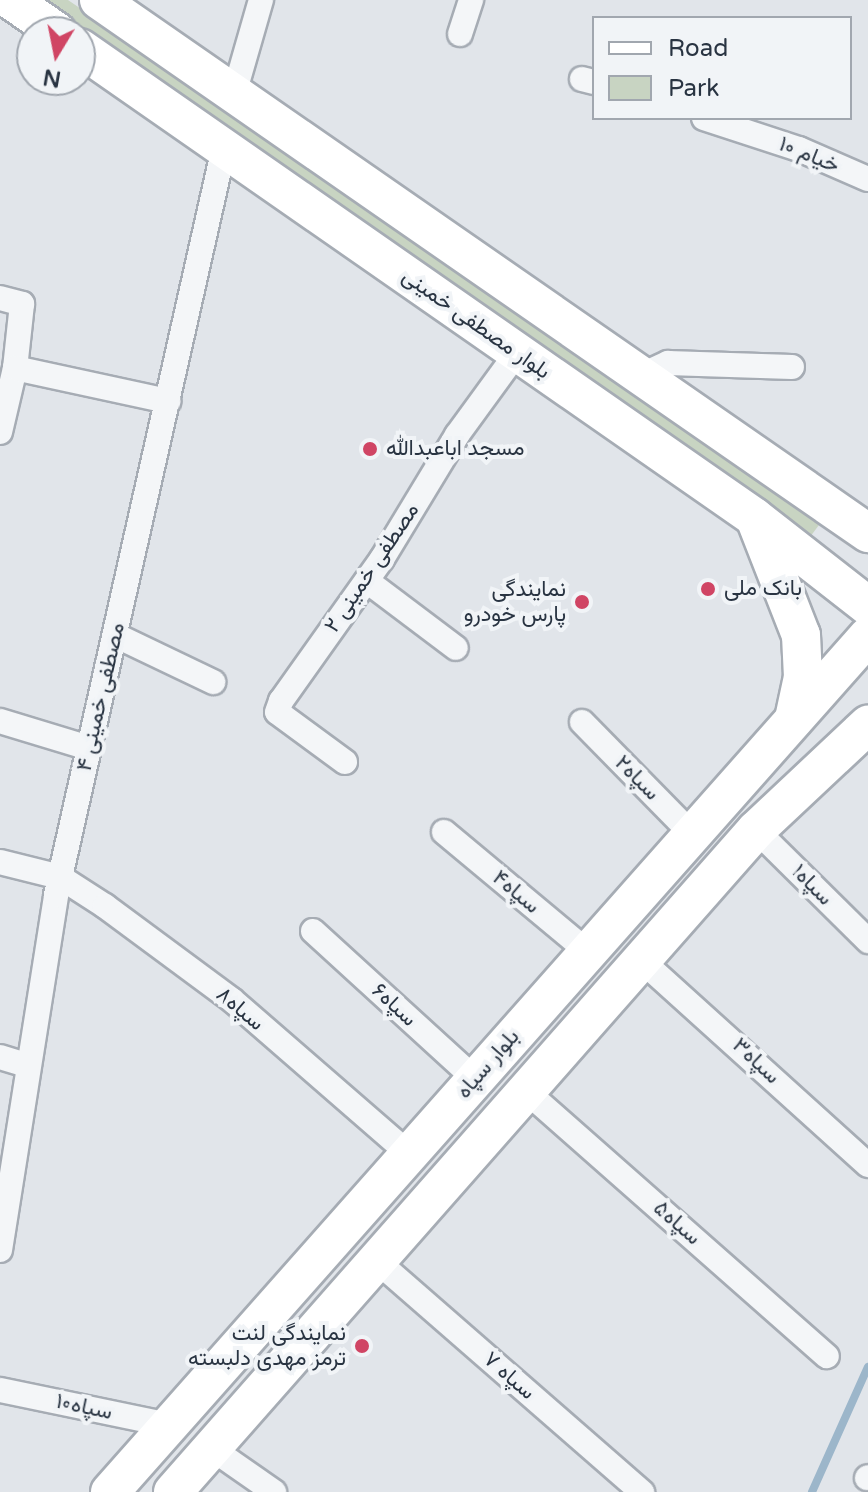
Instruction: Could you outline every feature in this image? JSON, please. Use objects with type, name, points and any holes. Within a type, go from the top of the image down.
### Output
[{"type":"main road","points":[[11,0],[34,16]]},
{"type":"main road","points":[[99,0],[868,533]]},
{"type":"main road","name":"بلوار مصطفی خمینی","points":[[96,59],[754,517],[868,606]]},
{"type":"main road","points":[[789,479],[868,507]]},
{"type":"main road","points":[[754,517],[801,635],[803,677],[794,719]]},
{"type":"main road","name":"بلوار سپاه","points":[[110,1492],[868,636]]},
{"type":"main road","points":[[173,1492],[756,830],[863,733],[824,686]]},
{"type":"street","points":[[234,94],[261,0]]},
{"type":"street","points":[[460,34],[471,0]]},
{"type":"street","name":"خیام ۱۰","points":[[710,120],[799,149],[868,179]]},
{"type":"street","name":"مصطفی خمینی ۴","points":[[0,1250],[26,1065],[60,877],[224,148]]},
{"type":"street","points":[[0,298],[22,304],[15,368],[0,432]]},
{"type":"street","name":"مصطفی خمینی ۲","points":[[345,762],[277,712],[367,581],[457,435],[516,354]]},
{"type":"street","points":[[640,376],[668,363],[792,367]]},
{"type":"street","points":[[15,368],[168,401]]},
{"type":"street","points":[[367,581],[456,648]]},
{"type":"street","points":[[115,635],[213,682]]},
{"type":"street","points":[[0,721],[89,748]]},
{"type":"street","name":"سپاه۲","points":[[582,722],[692,834]]},
{"type":"street","name":"سپاه۱","points":[[756,830],[868,941]]},
{"type":"street","name":"سپاه۴","points":[[444,832],[588,952]]},
{"type":"street","points":[[0,862],[60,877]]},
{"type":"street","name":"سپاه۸","points":[[60,877],[232,1000],[409,1154]]},
{"type":"street","name":"سپاه۶","points":[[313,931],[475,1079]]},
{"type":"street","name":"سپاه۳","points":[[641,960],[868,1165]]},
{"type":"street","points":[[0,1057],[26,1065]]},
{"type":"street","name":"سپاه۵","points":[[526,1091],[827,1356]]},
{"type":"street","name":"سپاه ۷","points":[[377,1261],[642,1492]]},
{"type":"street","name":"سپاه۱۰","points":[[0,1390],[169,1425]]},
{"type":"street","points":[[211,1448],[274,1492]]},
{"type":"green space","points":[[38,0],[68,0],[91,16],[61,16]]},
{"type":"green space","points":[[96,19],[825,517],[807,541],[784,514],[96,40]]},
{"type":"waterway","points":[[812,1492],[868,1367]]},
{"type":"place","name":"مسجد اباعبدالله","points":[[370,449]]},
{"type":"place","name":"بانک ملی","points":[[708,589]]},
{"type":"place","name":"نمایندگی پارس خودرو","points":[[582,602]]},
{"type":"place","name":"نمایندگی لنت ترمز مهدی دلبسته","points":[[362,1346]]}]
